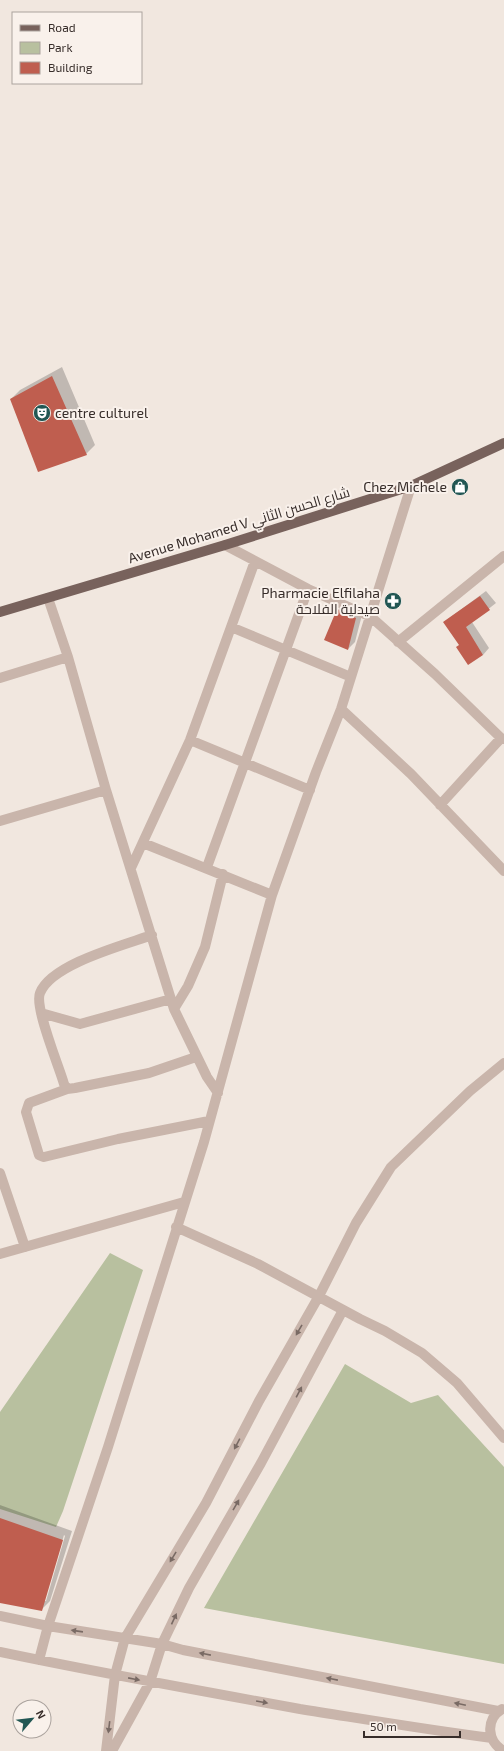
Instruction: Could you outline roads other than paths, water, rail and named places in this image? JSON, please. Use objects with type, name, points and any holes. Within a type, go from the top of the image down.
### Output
[{"type":"main road","name":"Avenue Mohamed V شارع الحسن الثاني","points":[[0,612],[225,545],[411,486],[504,443]]},
{"type":"street","points":[[39,1660],[48,1626],[110,1439],[218,1093],[272,895],[352,678],[411,486]]},
{"type":"street","points":[[225,545],[308,589],[371,617],[441,679],[503,738],[440,805]]},
{"type":"street","points":[[398,642],[504,556]]},
{"type":"street","points":[[131,868],[190,740],[255,561]]},
{"type":"street","points":[[207,867],[308,589]]},
{"type":"street","points":[[48,598],[68,657],[106,790],[173,1004],[196,1057],[218,1093]]},
{"type":"street","points":[[231,627],[352,678]]},
{"type":"street","points":[[0,678],[68,657]]},
{"type":"street","points":[[341,709],[411,774],[504,871]]},
{"type":"street","points":[[190,740],[310,790]]},
{"type":"street","points":[[0,821],[106,790]]},
{"type":"street","points":[[143,843],[207,867],[272,895]]},
{"type":"street","points":[[41,1013],[80,1024],[173,1004],[188,986],[205,947],[223,874]]},
{"type":"street","points":[[67,1089],[41,1013],[40,993],[51,976],[80,960],[152,935]]},
{"type":"street","points":[[196,1057],[150,1072],[67,1089],[29,1103],[26,1112],[39,1155],[44,1157],[118,1139],[209,1121]]},
{"type":"street","points":[[106,1751],[115,1675],[125,1638],[206,1503],[259,1401],[319,1296],[356,1223],[390,1167],[470,1091],[504,1063]]},
{"type":"street","points":[[0,1173],[25,1247]]},
{"type":"street","points":[[0,1254],[184,1202]]},
{"type":"street","points":[[176,1227],[258,1264],[385,1331],[422,1353],[457,1383],[504,1438]]},
{"type":"street","points":[[112,1751],[150,1682],[162,1644],[189,1588],[261,1463],[343,1310]]},
{"type":"street","points":[[0,1616],[48,1626],[162,1644],[184,1650],[501,1710],[491,1724],[490,1731],[492,1745]]},
{"type":"street","points":[[0,1652],[150,1682],[364,1720],[492,1745],[504,1751]]},
{"type":"place","name":"centre culturel","points":[[42,413]]},
{"type":"place","name":"Chez Michele","points":[[460,487]]},
{"type":"place","name":"Pharmacie Elfilaha صيدلية الفلاحة","points":[[393,601]]}]
